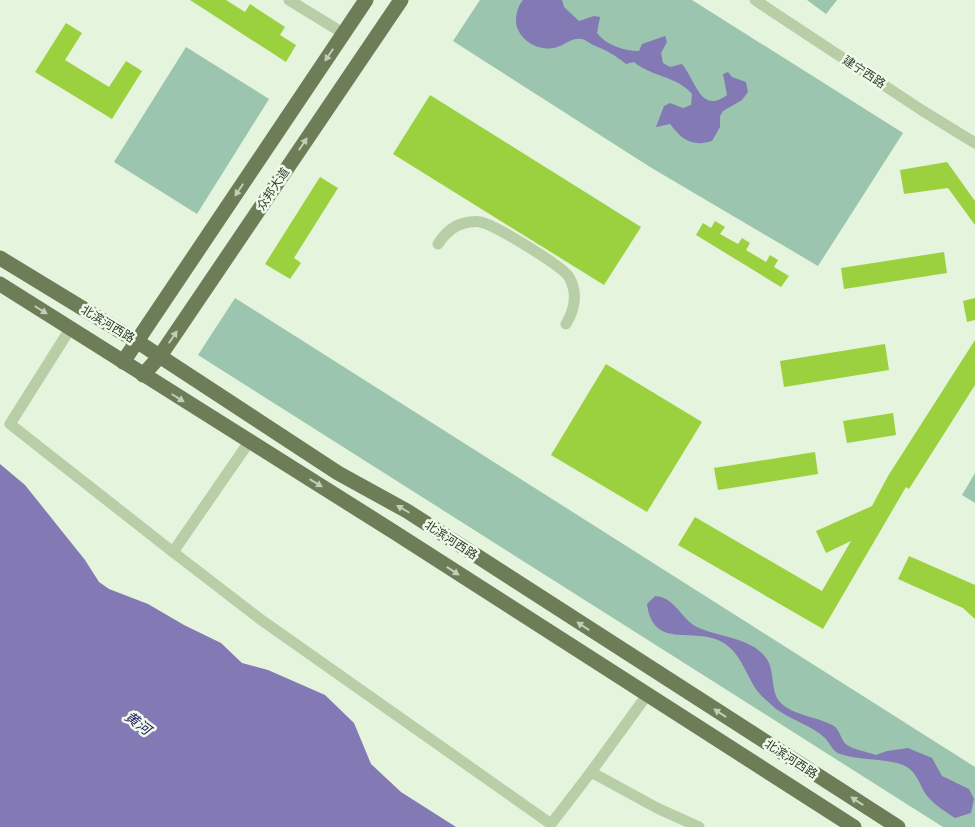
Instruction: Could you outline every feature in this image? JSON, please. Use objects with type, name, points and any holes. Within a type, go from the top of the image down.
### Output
[{"type":"main road","points":[[123,362],[366,0]]},
{"type":"main road","name":"众邦大道","points":[[143,375],[160,356],[401,0]]},
{"type":"main road","name":"北滨河西路","points":[[0,258],[138,342],[338,473],[407,511],[898,827]]},
{"type":"main road","name":"北滨河西路","points":[[0,284],[377,521],[647,696],[854,827]]},
{"type":"street","points":[[289,0],[343,33]]},
{"type":"street","name":"建宁西路","points":[[755,0],[923,111],[975,143]]},
{"type":"street","points":[[438,244],[451,229],[465,222],[480,222],[494,227],[554,264],[568,275],[574,289],[575,304],[566,324]]},
{"type":"street","points":[[70,329],[5,420],[260,619],[552,824],[647,696]]},
{"type":"street","points":[[173,552],[249,442]]},
{"type":"street","points":[[591,772],[657,808],[699,827]]},
{"type":"green space","points":[[480,0],[692,0],[903,133],[818,266],[650,167],[453,41]]},
{"type":"green space","points":[[807,0],[837,0],[826,14]]},
{"type":"green space","points":[[186,47],[269,99],[197,214],[114,162]]},
{"type":"green space","points":[[235,298],[975,767],[975,827],[943,827],[198,355]]},
{"type":"green space","points":[[975,473],[975,503],[962,495]]},
{"type":"water","points":[[523,0],[562,0],[564,7],[579,21],[594,16],[600,17],[597,33],[610,44],[627,50],[639,51],[642,44],[665,36],[667,42],[661,53],[663,63],[670,67],[682,64],[700,93],[711,101],[718,100],[727,95],[723,74],[728,72],[732,77],[746,82],[748,92],[742,100],[723,111],[720,116],[720,127],[712,141],[699,143],[688,141],[670,124],[656,127],[664,106],[670,103],[683,108],[691,105],[692,94],[686,88],[634,62],[626,64],[610,53],[582,39],[572,40],[550,48],[530,43],[520,34],[517,28],[516,16]]},
{"type":"water","name":"黄河","points":[[0,464],[25,485],[85,560],[99,582],[109,589],[148,604],[184,625],[221,643],[242,663],[268,670],[325,695],[354,723],[371,764],[401,792],[456,827],[0,827]]},
{"type":"water","points":[[655,596],[668,600],[697,627],[736,639],[762,653],[770,666],[778,700],[787,708],[834,726],[845,743],[850,747],[876,755],[887,751],[908,748],[932,758],[942,776],[969,789],[974,799],[971,813],[955,818],[945,811],[928,797],[912,771],[903,765],[889,761],[856,758],[838,753],[819,733],[782,713],[763,697],[754,687],[734,652],[722,642],[699,636],[676,635],[657,628],[651,618],[647,604]]},
{"type":"building","points":[[190,0],[226,0],[245,12],[250,4],[285,27],[280,35],[296,45],[286,62]]},
{"type":"building","points":[[66,23],[82,33],[65,60],[109,87],[126,61],[142,71],[112,119],[35,72]]},
{"type":"building","points":[[430,95],[641,227],[604,285],[393,154]]},
{"type":"building","points":[[947,162],[975,201],[975,225],[948,188],[904,194],[900,170]]},
{"type":"building","points":[[320,177],[338,188],[294,258],[301,263],[290,279],[265,264]]},
{"type":"building","points":[[715,221],[725,227],[720,234],[738,244],[742,238],[750,243],[746,250],[766,262],[770,255],[778,260],[774,267],[789,276],[781,287],[696,235],[703,223],[711,228]]},
{"type":"building","points":[[944,252],[947,273],[844,289],[841,268]]},
{"type":"building","points":[[975,298],[975,320],[967,322],[963,301]]},
{"type":"building","points":[[975,340],[975,385],[909,489],[906,487],[823,629],[678,545],[695,517],[822,591],[851,541],[826,553],[816,531],[872,506],[888,476]]},
{"type":"building","points":[[885,344],[889,370],[784,387],[780,361]]},
{"type":"building","points":[[606,364],[702,422],[647,512],[551,455]]},
{"type":"building","points":[[893,413],[896,435],[847,443],[843,421]]},
{"type":"building","points":[[815,452],[818,474],[718,490],[714,468]]},
{"type":"building","points":[[909,556],[975,585],[975,619],[963,608],[898,579]]}]
